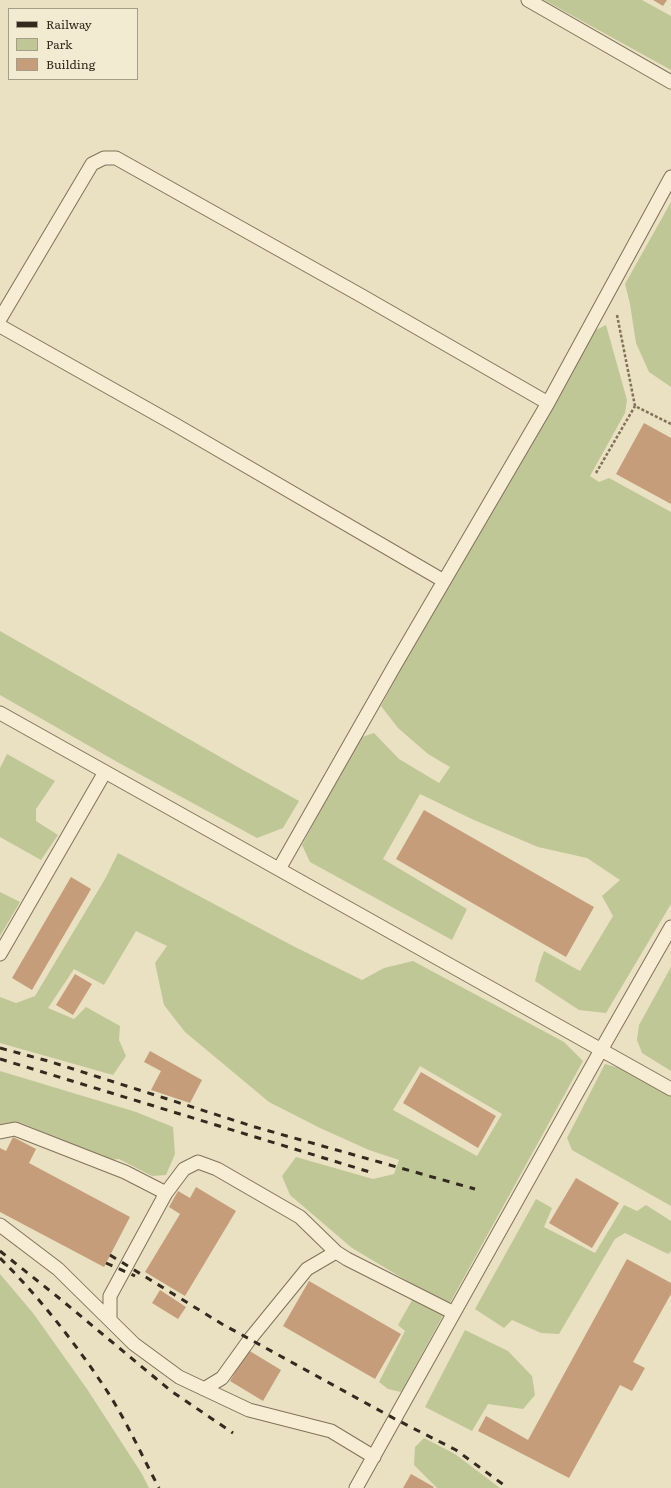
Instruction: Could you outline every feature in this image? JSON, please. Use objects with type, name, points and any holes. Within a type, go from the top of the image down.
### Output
[{"type":"lane","points":[[528,0],[671,82]]},
{"type":"lane","points":[[0,319],[92,164],[104,158],[116,158],[362,296],[548,404]]},
{"type":"lane","points":[[279,869],[395,665],[548,404],[671,178]]},
{"type":"lane","points":[[0,326],[174,424],[444,581]]},
{"type":"lane","points":[[0,713],[671,1089]]},
{"type":"lane","points":[[0,954],[105,772]]},
{"type":"lane","points":[[356,1488],[600,1050],[671,927]]},
{"type":"lane","points":[[0,1132],[14,1129],[126,1172],[166,1193]]},
{"type":"lane","points":[[110,1320],[110,1296],[166,1193],[184,1169],[198,1162],[217,1169],[300,1216],[336,1252],[347,1259],[454,1313]]},
{"type":"lane","points":[[0,1225],[58,1269],[134,1344],[179,1377],[249,1410],[331,1430],[374,1457]]},
{"type":"lane","points":[[204,1389],[222,1378],[250,1339],[307,1269],[336,1252]]},
{"type":"path","points":[[596,473],[635,406],[612,287]]},
{"type":"path","points":[[635,406],[671,424]]},
{"type":"green space","points":[[544,0],[642,0],[671,16],[671,70]]},
{"type":"green space","points":[[671,202],[671,387],[649,372],[636,343],[630,304],[625,284]]},
{"type":"green space","points":[[606,325],[627,400],[625,413],[590,476],[599,482],[609,478],[671,512],[671,904],[606,1013],[579,1010],[535,981],[544,951],[580,971],[613,916],[602,896],[620,880],[587,858],[538,847],[474,820],[420,794],[383,859],[467,909],[452,940],[310,862],[302,845],[362,737],[374,733],[399,759],[439,783],[450,767],[428,754],[398,728],[381,706],[420,633],[596,330]]},
{"type":"green space","points":[[0,631],[299,801],[283,828],[257,838],[119,763],[0,695]]},
{"type":"green space","points":[[7,754],[55,781],[36,809],[36,821],[58,835],[41,860],[0,837],[0,768]]},
{"type":"green space","points":[[118,853],[295,947],[362,980],[384,968],[413,961],[564,1042],[583,1061],[401,1392],[388,1389],[379,1382],[405,1331],[398,1325],[419,1288],[352,1248],[290,1195],[282,1176],[296,1157],[373,1179],[394,1174],[399,1160],[369,1150],[320,1128],[269,1102],[185,1032],[164,1005],[155,963],[167,946],[136,931],[104,985],[74,969],[48,1008],[74,1019],[86,1007],[120,1026],[119,1040],[126,1056],[113,1075],[0,1043],[0,997],[16,1003],[35,996],[105,879]],"holes":[[[420,1066],[502,1114],[477,1156],[393,1110]]]},
{"type":"green space","points":[[0,892],[20,902],[0,936]]},
{"type":"green space","points":[[671,967],[671,1071],[642,1053],[637,1040],[639,1025]]},
{"type":"green space","points":[[605,1064],[623,1069],[671,1096],[671,1206],[572,1150],[567,1138]]},
{"type":"green space","points":[[0,1071],[136,1112],[173,1127],[175,1154],[166,1175],[152,1176],[119,1159],[110,1160],[21,1123],[0,1126]]},
{"type":"green space","points":[[536,1199],[552,1208],[544,1227],[595,1253],[624,1205],[637,1211],[646,1205],[671,1221],[671,1251],[668,1254],[625,1233],[615,1239],[559,1334],[541,1333],[512,1320],[504,1328],[475,1309]]},
{"type":"green space","points":[[0,1274],[33,1313],[87,1389],[142,1474],[149,1488],[0,1488]]},
{"type":"green space","points":[[465,1330],[508,1351],[532,1376],[535,1395],[523,1409],[488,1404],[472,1431],[425,1407]]},
{"type":"green space","points":[[424,1438],[455,1454],[500,1488],[437,1488],[414,1465],[415,1447]]},
{"type":"building","points":[[653,0],[667,0],[663,6]]},
{"type":"building","points":[[644,423],[671,438],[671,504],[616,474]]},
{"type":"building","points":[[424,810],[594,907],[566,957],[396,859]]},
{"type":"building","points":[[71,877],[91,889],[32,990],[12,978]]},
{"type":"building","points":[[75,974],[92,984],[73,1015],[56,1005]]},
{"type":"building","points":[[150,1051],[202,1080],[190,1103],[151,1090],[161,1071],[144,1062]]},
{"type":"building","points":[[421,1072],[496,1116],[478,1148],[403,1103]]},
{"type":"building","points":[[13,1137],[36,1149],[29,1163],[130,1217],[104,1267],[0,1212],[0,1148],[6,1151]]},
{"type":"building","points":[[576,1178],[619,1203],[592,1248],[549,1223]]},
{"type":"building","points":[[196,1187],[236,1211],[185,1296],[145,1272],[180,1214],[169,1207],[178,1191],[190,1198]]},
{"type":"building","points":[[627,1259],[671,1283],[671,1294],[633,1362],[645,1368],[632,1391],[620,1385],[569,1478],[478,1431],[486,1416],[528,1440]]},
{"type":"building","points":[[309,1281],[401,1334],[375,1379],[283,1326]]},
{"type":"building","points":[[160,1290],[186,1307],[178,1319],[152,1303]]},
{"type":"building","points":[[248,1350],[281,1370],[263,1401],[230,1381]]},
{"type":"building","points":[[411,1474],[434,1487],[403,1488]]},
{"type":"railway","points":[[0,1048],[48,1061],[255,1127],[475,1189]]},
{"type":"railway","points":[[0,1059],[373,1173]]},
{"type":"railway","points":[[0,1251],[171,1391],[233,1433]]},
{"type":"railway","points":[[110,1255],[222,1324],[395,1419],[456,1450],[508,1488]]},
{"type":"railway","points":[[0,1258],[43,1305],[95,1373],[121,1415],[159,1488]]},
{"type":"railway","points":[[106,1263],[135,1276]]}]
